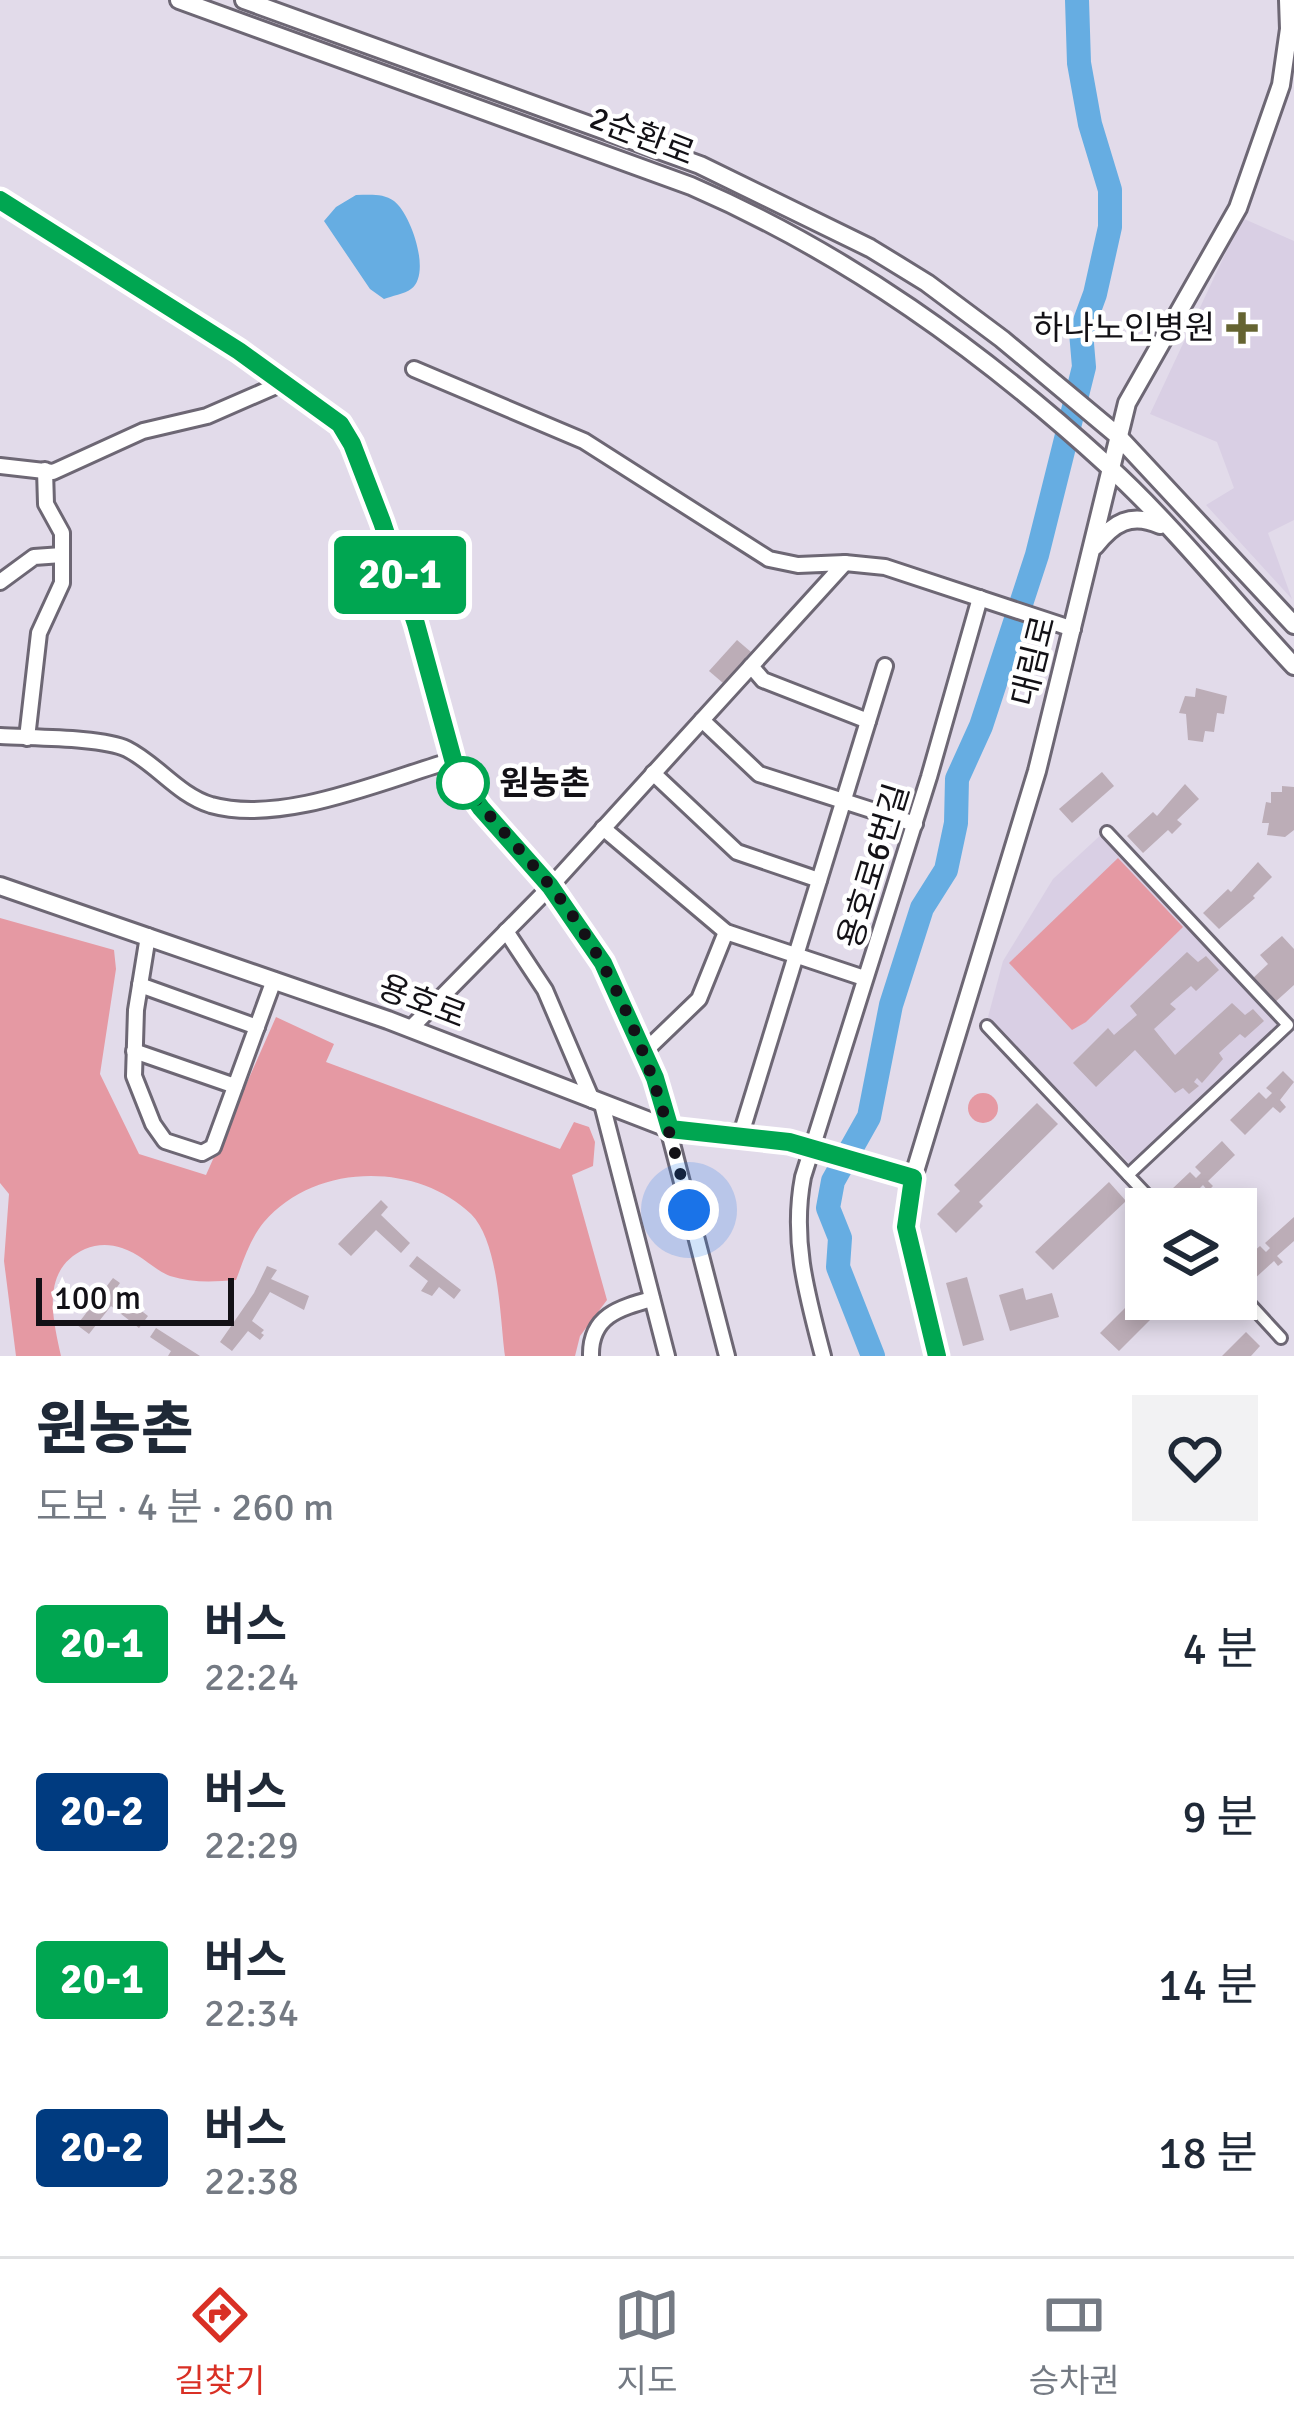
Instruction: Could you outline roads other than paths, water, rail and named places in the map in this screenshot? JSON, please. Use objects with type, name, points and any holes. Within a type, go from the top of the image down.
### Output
[{"type":"street","name":"2순환로","points":[[179,0],[609,155],[757,214],[909,306],[983,359],[1109,468]]},
{"type":"street","name":"2순환로","points":[[244,0],[597,127],[767,195],[871,248],[927,283],[1117,435]]},
{"type":"street","name":"대림로","points":[[937,1356],[906,1227],[913,1178],[1037,771],[1117,435],[1130,395],[1238,208],[1281,85],[1288,0]]},
{"type":"street","points":[[0,200],[285,382],[340,424],[352,444],[416,624],[457,774],[550,886],[603,963],[644,1052],[670,1129],[727,1356]]},
{"type":"street","points":[[414,370],[584,441],[769,559],[798,565],[885,567],[1073,629]]},
{"type":"street","points":[[0,466],[52,472],[143,430],[207,416],[285,382]]},
{"type":"street","points":[[1117,435],[1294,626]]},
{"type":"street","points":[[1109,468],[1294,666]]},
{"type":"street","points":[[27,738],[39,633],[62,583],[62,533],[46,504],[45,470]]},
{"type":"street","points":[[1090,551],[1109,529],[1128,520],[1149,520],[1166,529]]},
{"type":"street","points":[[0,582],[34,556],[62,555]]},
{"type":"street","points":[[410,1028],[550,886],[845,563]]},
{"type":"street","name":"용호로6번길","points":[[823,1356],[796,1241],[796,1211],[820,1149],[980,598]]},
{"type":"street","points":[[751,666],[764,680],[868,721]]},
{"type":"street","points":[[741,1134],[886,666]]},
{"type":"street","points":[[702,720],[759,774],[915,824]]},
{"type":"street","points":[[0,736],[123,746],[199,800],[245,808],[310,802],[453,760]]},
{"type":"street","points":[[653,773],[737,852],[820,880]]},
{"type":"street","points":[[603,828],[726,932],[864,978]]},
{"type":"street","points":[[1107,832],[1288,1025],[1128,1175]]},
{"type":"street","name":"용호로","points":[[0,886],[410,1028],[670,1129],[741,1134],[820,1149],[913,1178]]},
{"type":"street","points":[[506,932],[545,990],[597,1102],[667,1356]]},
{"type":"street","points":[[644,1052],[699,999],[726,932]]},
{"type":"street","points":[[148,936],[134,1076],[153,1124],[166,1141],[208,1152],[274,980]]},
{"type":"street","points":[[140,985],[257,1027]]},
{"type":"street","points":[[987,1026],[1140,1188]]},
{"type":"street","points":[[134,1051],[235,1086]]},
{"type":"street","points":[[591,1356],[590,1339],[598,1324],[610,1313],[652,1299]]},
{"type":"street","points":[[1257,1311],[1281,1337]]},
{"type":"water","points":[[356,195],[390,198],[407,218],[420,271],[408,291],[384,299],[370,289],[324,221]]},
{"type":"waterway","points":[[873,1356],[838,1267],[840,1238],[828,1208],[833,1181],[869,1117],[891,1005],[922,908],[946,870],[956,823],[957,779],[981,726],[1037,555],[1084,367],[1081,332],[1110,227],[1110,190],[1090,124],[1079,63],[1077,0]]},
{"type":"place","name":"하나노인병원","points":[[1242,328]]},
{"type":"place","name":"원농촌","points":[[463,783]]}]
